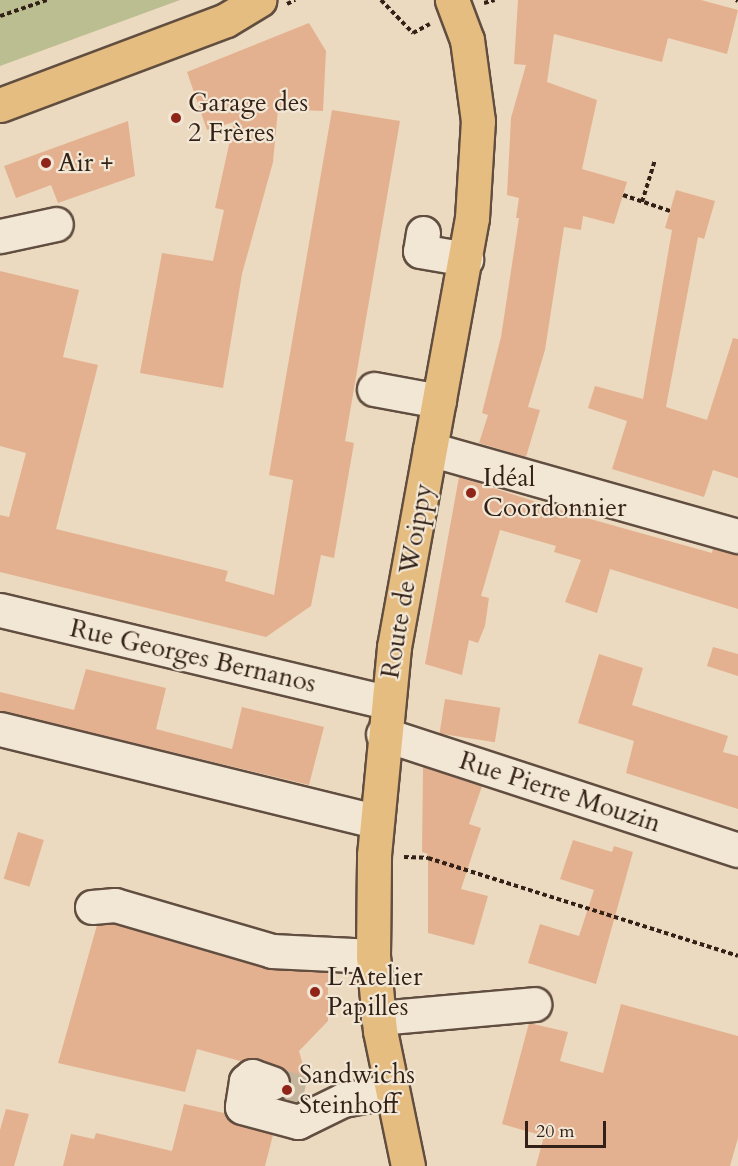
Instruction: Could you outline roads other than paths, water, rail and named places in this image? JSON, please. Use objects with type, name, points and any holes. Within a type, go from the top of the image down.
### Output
[{"type":"main road","points":[[0,105],[226,20],[259,0]]},
{"type":"main road","name":"Route de Woippy","points":[[408,1166],[390,1090],[378,1018],[373,956],[375,820],[387,702],[430,449],[466,258],[478,121],[467,40],[452,0]]},
{"type":"street","points":[[0,236],[56,224]]},
{"type":"street","points":[[423,233],[420,251],[466,258]]},
{"type":"street","points":[[374,389],[439,401]]},
{"type":"street","points":[[430,449],[738,536]]},
{"type":"street","name":"Rue Georges Bernanos","points":[[0,610],[387,702]]},
{"type":"street","points":[[0,729],[375,820]]},
{"type":"street","name":"Rue Pierre Mouzin","points":[[383,734],[738,850]]},
{"type":"street","points":[[92,908],[115,904],[272,951],[373,956]]},
{"type":"street","points":[[378,1018],[534,1004]]},
{"type":"street","points":[[272,1083],[252,1076],[246,1081],[242,1107],[298,1122],[343,1100],[390,1090]]},
{"type":"street","points":[[304,1092],[343,1100]]},
{"type":"tunnel","points":[[272,1083],[304,1092]]},
{"type":"place","name":"Garage des 2 Frères","points":[[176,118]]},
{"type":"place","name":"Air +","points":[[46,163]]},
{"type":"place","name":"Idéal Coordonnier","points":[[471,493]]},
{"type":"place","name":"L'Atelier Papilles","points":[[315,992]]},
{"type":"place","name":"Sandwichs Steinhoff","points":[[287,1090]]}]
